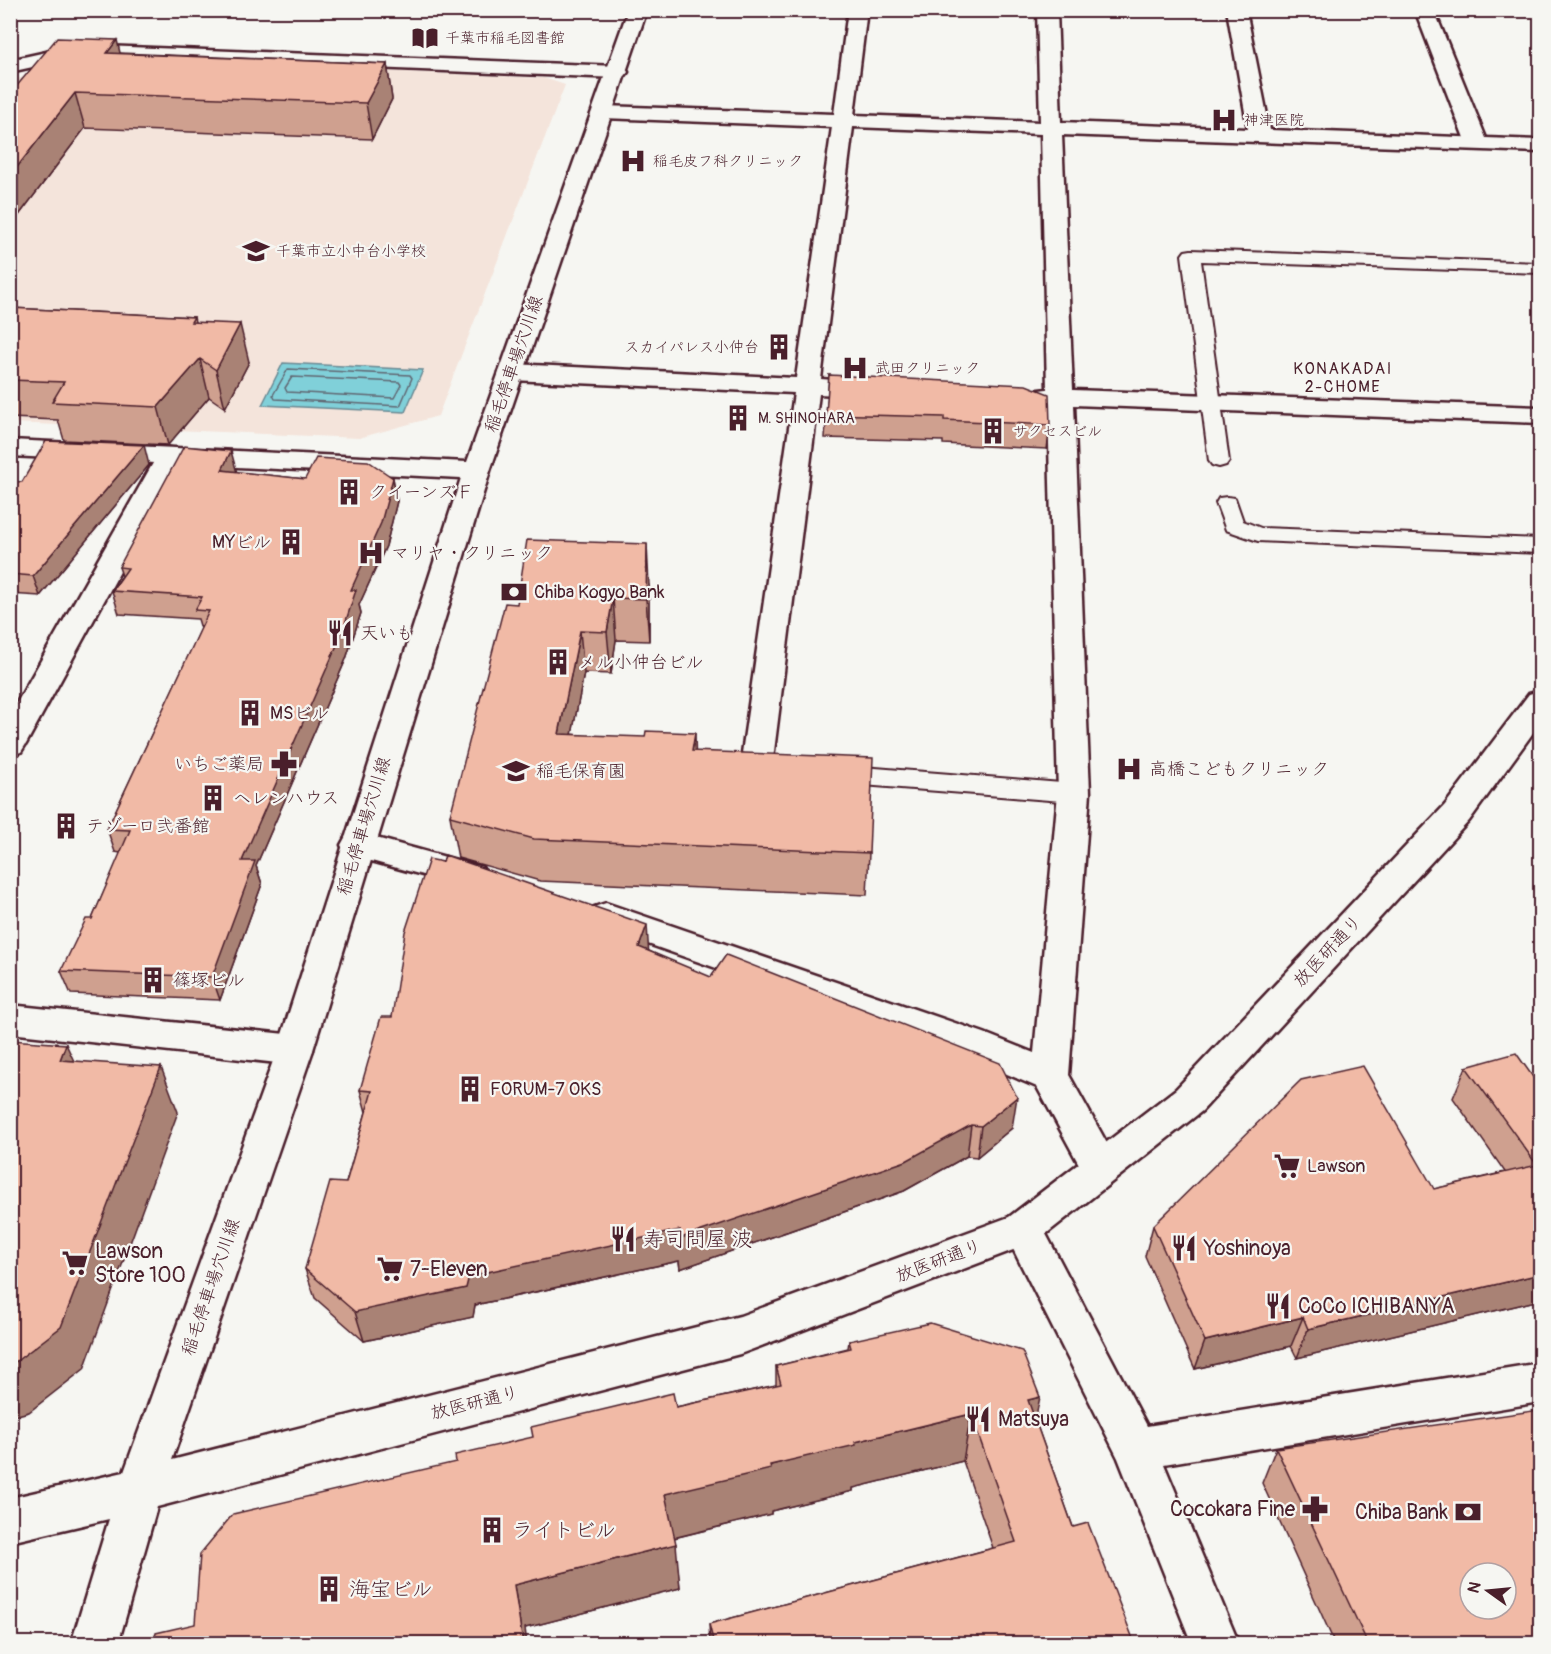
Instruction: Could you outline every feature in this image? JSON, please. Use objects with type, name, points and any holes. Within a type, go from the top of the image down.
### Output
[{"type":"street","name":"稲毛停車場穴川線","points":[[94,1644],[140,1490],[295,1050],[477,471],[638,10]]},
{"type":"street","points":[[768,768],[807,386],[858,10]]},
{"type":"street","points":[[1047,10],[1074,793],[1050,1076],[1101,1167]]},
{"type":"street","points":[[1236,10],[1260,135]]},
{"type":"street","points":[[1425,10],[1477,143]]},
{"type":"street","points":[[10,66],[78,51],[103,51],[618,72]]},
{"type":"street","points":[[603,112],[1540,146]]},
{"type":"street","points":[[512,372],[899,390]]},
{"type":"street","points":[[1015,395],[1540,415]]},
{"type":"street","points":[[10,448],[477,471]]},
{"type":"street","points":[[10,744],[170,456]]},
{"type":"street","name":"放医研通り","points":[[10,1520],[140,1490],[740,1335],[1023,1229],[1189,1100],[1456,813],[1540,701]]},
{"type":"street","points":[[358,845],[501,885]]},
{"type":"street","points":[[581,907],[970,1043],[1050,1076]]},
{"type":"street","points":[[10,1019],[295,1050]]},
{"type":"street","points":[[1023,1229],[1136,1448],[1216,1644]]},
{"type":"street","points":[[1136,1448],[1540,1383]]},
{"type":"lane","points":[[1219,461],[1191,255],[1540,268]]},
{"type":"lane","points":[[1227,503],[1234,525],[1258,534],[1540,546]]},
{"type":"lane","points":[[815,772],[1074,793]]},
{"type":"shaded area","name":"千葉市立小中台小学校","points":[[98,59],[544,78],[565,85],[438,416],[359,438],[11,423],[11,79],[29,77]]},
{"type":"water","points":[[283,363],[423,370],[405,412],[262,405]]},
{"type":"building","points":[[57,38],[117,40],[107,53],[387,64],[366,103],[75,93],[10,176],[10,94]]},
{"type":"building","points":[[10,308],[194,317],[191,322],[240,324],[216,370],[200,359],[158,407],[52,402],[64,382],[10,380]]},
{"type":"building","points":[[829,375],[1026,385],[1049,394],[1050,425],[944,420],[944,417],[826,414]]},
{"type":"building","points":[[46,441],[144,445],[33,576],[10,574],[10,481],[22,482]]},
{"type":"building","points":[[184,446],[231,451],[222,470],[305,479],[316,458],[368,461],[393,478],[381,523],[351,590],[356,590],[341,636],[242,861],[255,861],[212,977],[61,971],[86,919],[92,919],[130,830],[107,829],[209,611],[195,610],[202,597],[112,591],[128,568],[119,567]]},
{"type":"building","points":[[527,540],[647,544],[646,599],[613,598],[607,632],[580,631],[559,734],[645,737],[646,731],[695,733],[692,751],[873,758],[869,853],[534,839],[450,816],[505,603],[517,604]]},
{"type":"building","points":[[445,855],[647,925],[639,947],[711,977],[726,955],[1000,1063],[1017,1097],[981,1126],[971,1125],[906,1161],[678,1239],[680,1230],[469,1276],[466,1288],[355,1312],[305,1269],[330,1182],[346,1183],[372,1091],[360,1090],[381,1017],[392,1017],[405,932],[429,859],[443,862]]},
{"type":"building","points":[[10,1040],[66,1044],[60,1060],[161,1067],[61,1327],[10,1366]]},
{"type":"building","points":[[1516,1053],[1540,1087],[1540,1274],[1308,1329],[1303,1317],[1205,1341],[1153,1226],[1301,1080],[1363,1066],[1434,1189],[1537,1165],[1466,1067]]},
{"type":"building","points":[[930,1323],[1022,1351],[1040,1397],[1028,1400],[1073,1527],[1088,1523],[1135,1644],[714,1644],[709,1624],[1016,1542],[971,1414],[770,1465],[771,1469],[665,1494],[676,1544],[514,1585],[523,1644],[153,1644],[156,1633],[195,1624],[200,1554],[233,1514],[456,1462],[455,1455],[533,1437],[531,1427],[673,1393],[676,1407],[781,1384],[776,1366],[851,1348],[849,1341]]},
{"type":"building","points":[[1540,1410],[1540,1644],[1379,1644],[1378,1642],[1368,1644],[1276,1448]]},
{"type":"place","name":"千葉市稲毛図書館","points":[[425,38]]},
{"type":"place","name":"神津医院","points":[[1224,120]]},
{"type":"place","name":"稲毛皮フ科クリニック","points":[[633,161]]},
{"type":"place","name":"千葉市立小中台小学校","points":[[256,251]]},
{"type":"place","name":"スカイパレス小仲台","points":[[779,347]]},
{"type":"place","name":"武田クリニック","points":[[855,368]]},
{"type":"place","name":"M. SHINOHARA","points":[[738,418]]},
{"type":"place","name":"サクセスビル","points":[[993,431]]},
{"type":"place","name":"クイーンズＦ","points":[[349,492]]},
{"type":"place","name":"MYビル","points":[[291,542]]},
{"type":"place","name":"マリヤ・クリニック","points":[[371,553]]},
{"type":"place","name":"Chiba Kogyo Bank","points":[[514,592]]},
{"type":"place","name":"天いも","points":[[340,633]]},
{"type":"place","name":"メル小仲台ビル","points":[[558,662]]},
{"type":"place","name":"MSビル","points":[[250,713]]},
{"type":"place","name":"いちご薬局","points":[[284,764]]},
{"type":"place","name":"高橋こどもクリニック","points":[[1129,769]]},
{"type":"place","name":"稲毛保育園","points":[[516,771]]},
{"type":"place","name":"ヘレンハウス","points":[[213,798]]},
{"type":"place","name":"テゾーロ弐番館","points":[[66,826]]},
{"type":"place","name":"篠塚ビル","points":[[153,980]]},
{"type":"place","name":"FORUM-7 OKS","points":[[470,1089]]},
{"type":"place","name":"Lawson","points":[[1287,1166]]},
{"type":"place","name":"寿司問屋 波","points":[[623,1239]]},
{"type":"place","name":"Yoshinoya","points":[[1184,1248]]},
{"type":"place","name":"Lawson Store 100","points":[[75,1263]]},
{"type":"place","name":"7-Eleven","points":[[390,1269]]},
{"type":"place","name":"CoCo ICHIBANYA","points":[[1278,1306]]},
{"type":"place","name":"Matsuya","points":[[978,1419]]},
{"type":"place","name":"Cocokara Fine","points":[[1315,1509]]},
{"type":"place","name":"Chiba Bank","points":[[1468,1512]]},
{"type":"place","name":"ライトビル","points":[[492,1530]]},
{"type":"place","name":"海宝ビル","points":[[329,1589]]},
{"type":"district","name":"KONAKADAI 2-CHOME","points":[[1343,378]]}]
